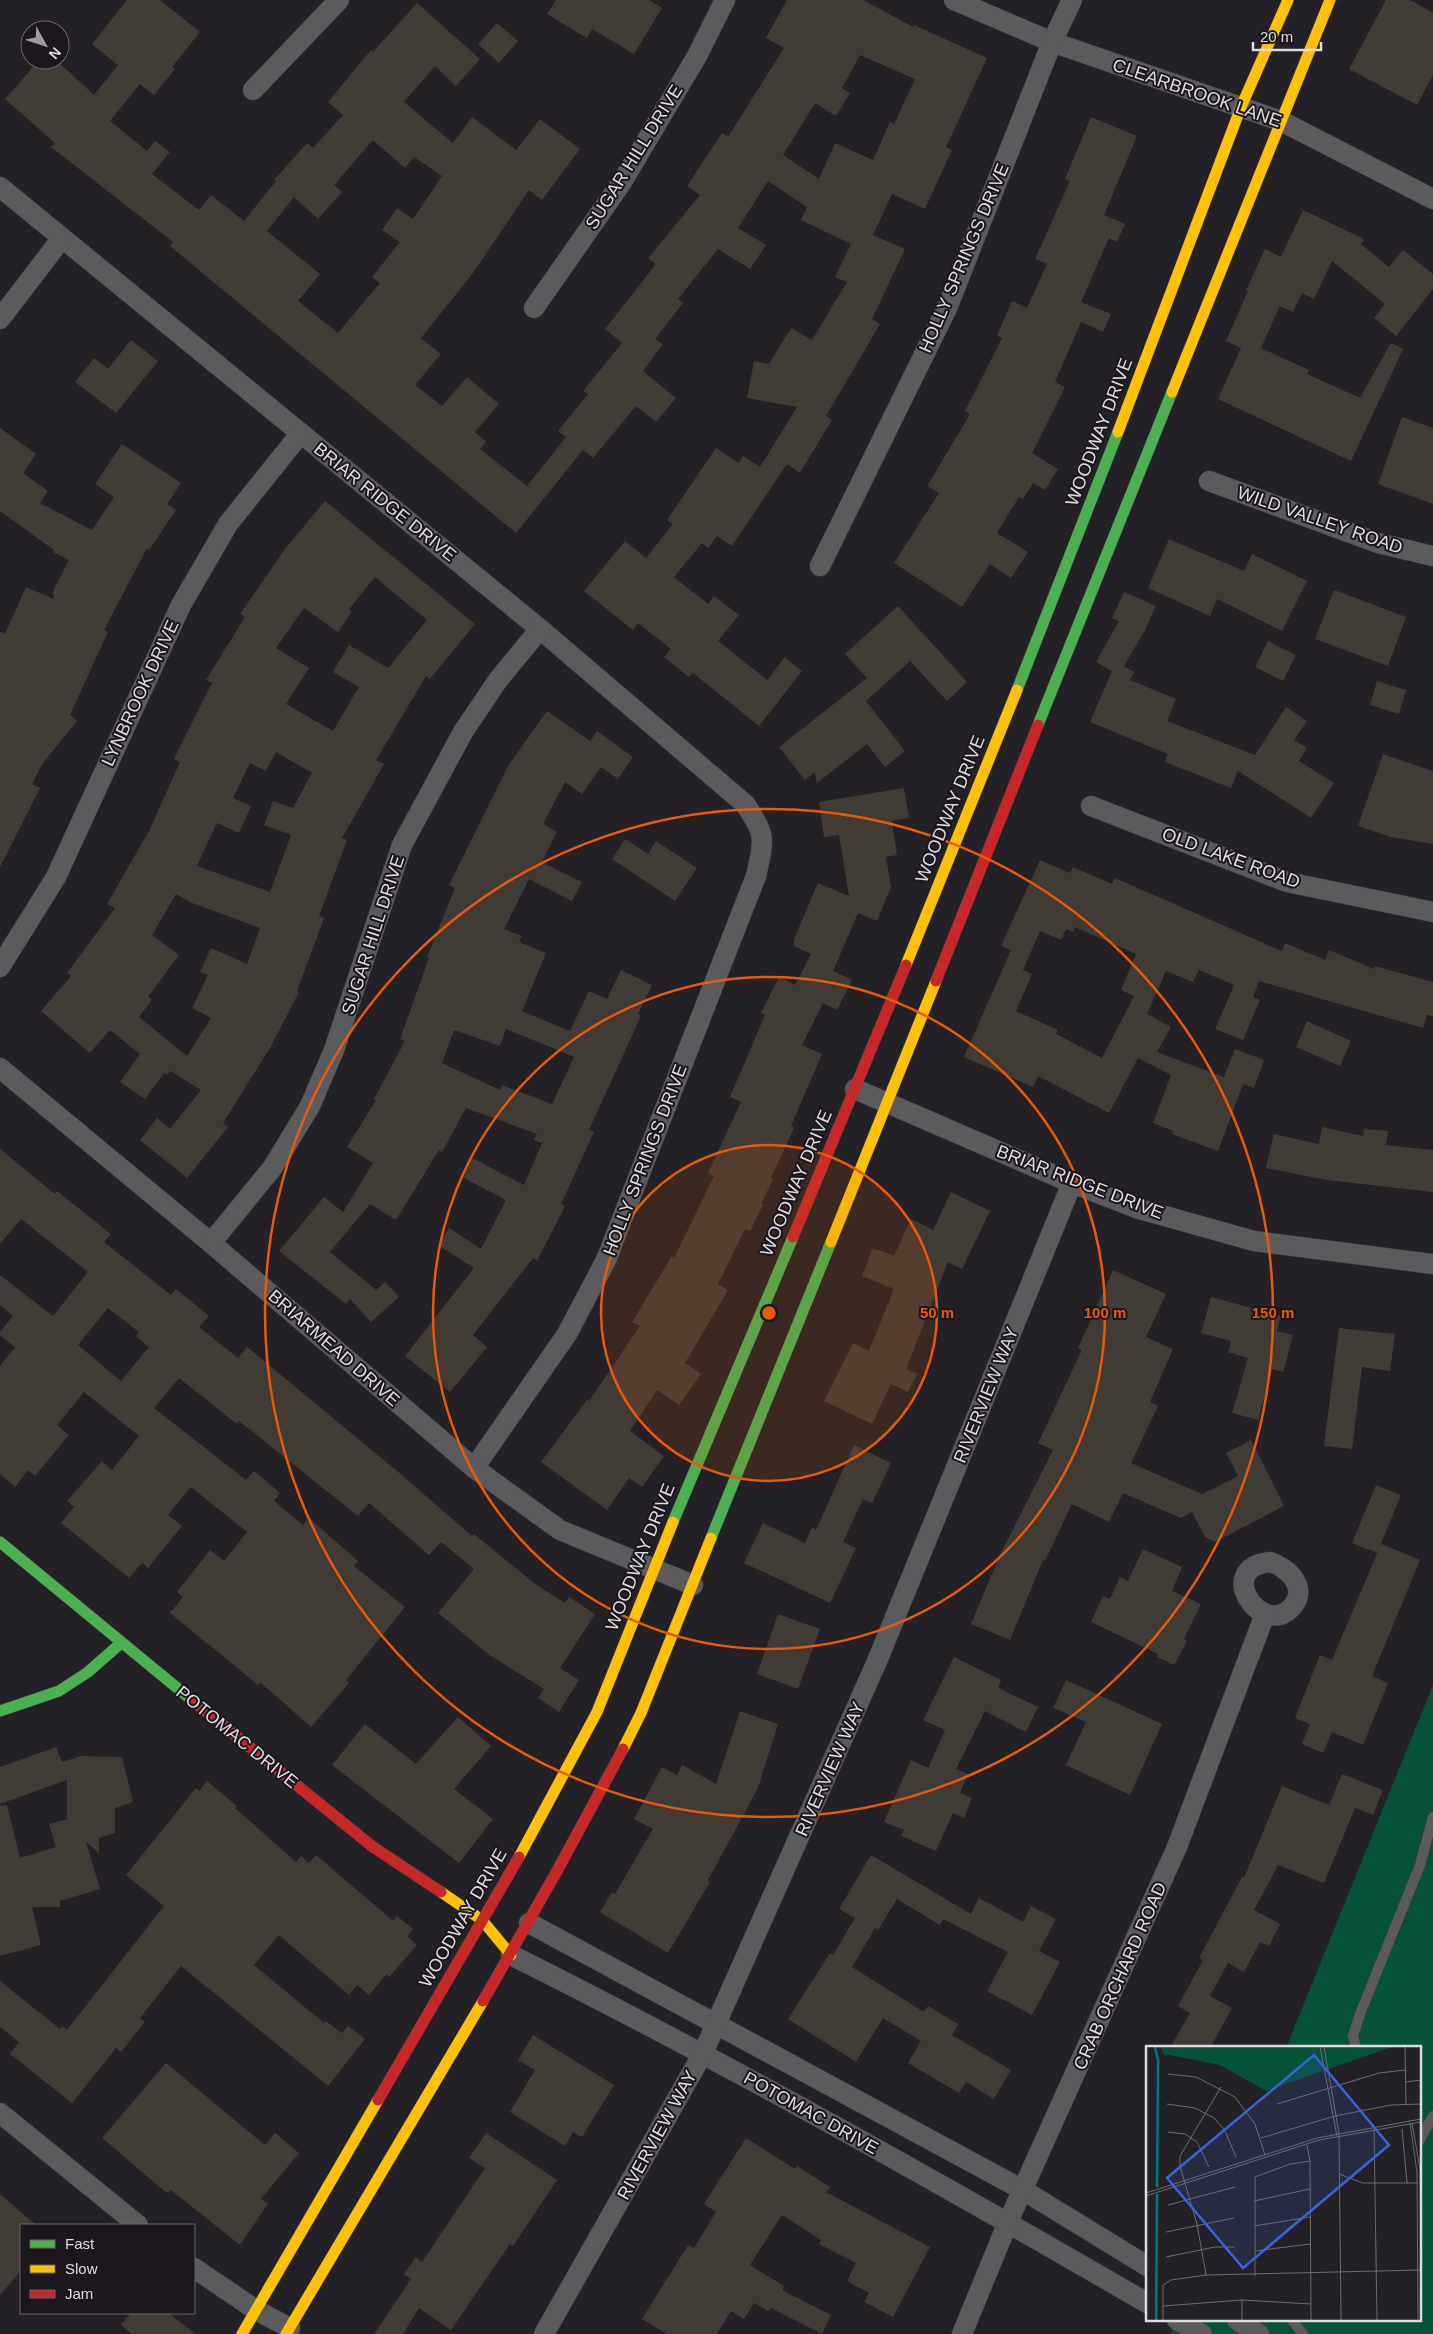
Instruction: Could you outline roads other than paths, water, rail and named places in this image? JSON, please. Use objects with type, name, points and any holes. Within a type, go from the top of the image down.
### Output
[{"type":"main road","name":"WOODWAY DRIVE","points":[[242,2334],[541,1820],[597,1712],[653,1568],[1056,606],[1241,107],[1288,0]]},
{"type":"main road","points":[[288,2331],[511,1955],[513,1922],[587,1820],[641,1713],[886,1101],[1077,615],[1330,0]]},
{"type":"main road","name":"POTOMAC DRIVE","points":[[0,1542],[121,1643],[373,1847],[482,1920],[511,1955]]},
{"type":"main road","points":[[0,1711],[59,1691],[88,1672],[121,1643]]},
{"type":"main road","name":"POTOMAC DRIVE","points":[[482,1920],[513,1922]]},
{"type":"street","points":[[253,90],[339,0]]},
{"type":"street","name":"SUGAR HILL DRIVE","points":[[534,308],[622,182],[697,56],[725,0]]},
{"type":"street","name":"CLEARBROOK LANE","points":[[954,0],[1052,42],[1281,121],[1433,200]]},
{"type":"street","name":"HOLLY SPRINGS DRIVE","points":[[820,566],[948,306],[1052,42],[1072,0]]},
{"type":"street","name":"BRIAR RIDGE DRIVE","points":[[0,187],[540,629],[745,804],[761,827]]},
{"type":"street","points":[[0,319],[62,238]]},
{"type":"street","name":"LYNBROOK DRIVE","points":[[0,967],[56,877],[181,605],[228,524],[301,432]]},
{"type":"street","name":"WILD VALLEY ROAD","points":[[1208,481],[1378,543],[1433,556]]},
{"type":"street","name":"SUGAR HILL DRIVE","points":[[212,1243],[273,1167],[310,1106],[340,1032],[402,845],[463,732],[498,680],[540,629]]},
{"type":"street","name":"OLD LAKE ROAD","points":[[1091,806],[1287,882],[1433,912]]},
{"type":"street","name":"HOLLY SPRINGS DRIVE","points":[[474,1468],[567,1334],[606,1260],[756,876],[762,848],[761,827]]},
{"type":"street","name":"BRIARMEAD DRIVE","points":[[0,1068],[212,1243],[474,1468],[560,1530],[693,1585]]},
{"type":"street","name":"BRIAR RIDGE DRIVE","points":[[855,1089],[1072,1183],[1136,1208],[1254,1240],[1433,1264]]},
{"type":"street","name":"RIVERVIEW WAY","points":[[544,2334],[703,2053],[878,1659],[1072,1183]]},
{"type":"street","name":"CRAB ORCHARD ROAD","points":[[962,2334],[1008,2222],[1177,1847],[1265,1614]]},
{"type":"street","name":"POTOMAC DRIVE","points":[[513,1922],[716,2023],[1023,2190],[1146,2265]]},
{"type":"street","name":"POTOMAC DRIVE","points":[[511,1955],[703,2053],[1008,2222],[1146,2301]]},
{"type":"street","points":[[0,2113],[137,2224]]},
{"type":"street","points":[[195,2269],[288,2331]]},
{"type":"street","points":[[1181,2322],[1202,2334]]},
{"type":"lane","points":[[1356,2046],[1354,2036],[1360,2014],[1420,1865],[1433,1817]]},
{"type":"lane","points":[[1420,2140],[1433,2116]]},
{"type":"lane","points":[[1294,2322],[1303,2334]]}]
